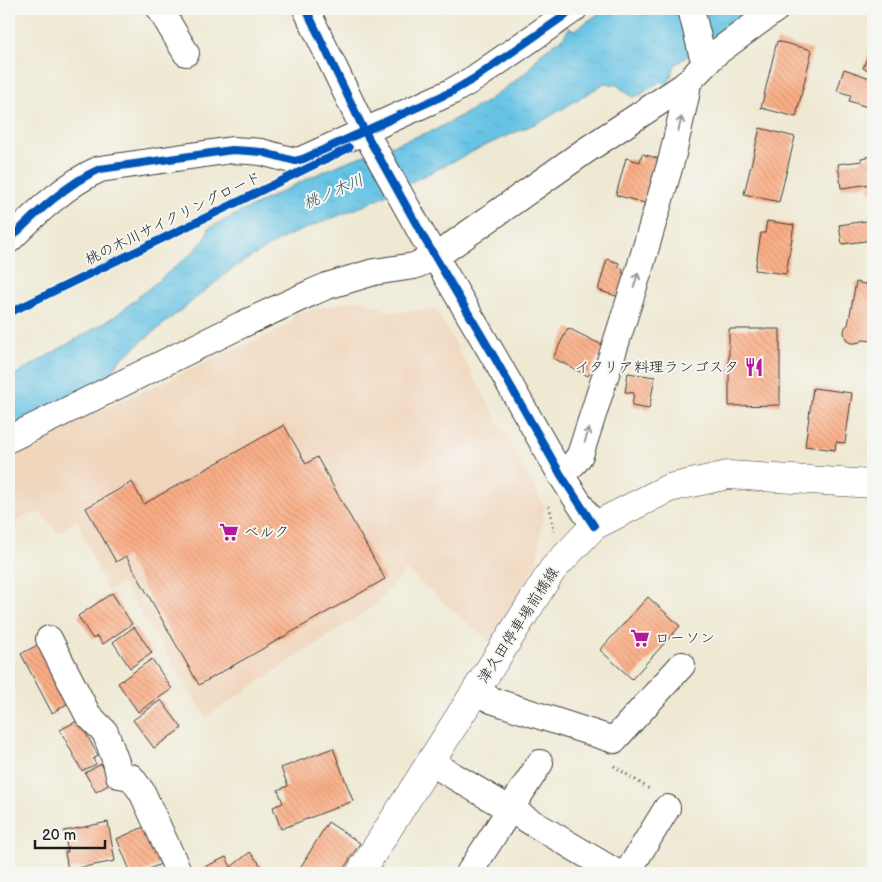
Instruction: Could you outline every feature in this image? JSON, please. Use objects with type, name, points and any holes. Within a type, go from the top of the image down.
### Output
[{"type":"main road","name":"津久田停車場前橋線","points":[[360,873],[553,569],[594,526],[669,488],[728,475],[873,484]]},
{"type":"street","points":[[160,9],[186,53]]},
{"type":"street","points":[[306,9],[367,135],[429,247],[562,475],[594,526]]},
{"type":"street","points":[[9,240],[57,196],[81,178],[100,169],[232,150],[261,152],[295,161],[367,135],[467,82],[547,18],[574,9]]},
{"type":"street","points":[[691,9],[705,58]]},
{"type":"street","points":[[9,438],[241,324],[327,286],[374,272],[414,266],[429,247],[585,151],[684,85],[705,58],[776,9]]},
{"type":"street","points":[[562,475],[576,462],[580,455],[636,280],[672,158],[686,96],[687,89],[684,85]]},
{"type":"street","points":[[49,638],[88,715],[105,732],[119,775],[131,777],[142,792],[179,873]]},
{"type":"street","points":[[475,692],[494,701],[614,740],[682,665]]},
{"type":"street","points":[[430,762],[617,873]]},
{"type":"street","points":[[469,873],[540,763]]},
{"type":"street","points":[[627,873],[667,808]]},
{"type":"path","points":[[607,761],[662,797],[667,808]]},
{"type":"shaded area","points":[[360,299],[391,312],[436,309],[545,507],[536,563],[491,643],[406,570],[375,605],[206,717],[122,583],[107,592],[77,520],[59,533],[40,513],[25,515],[9,530],[9,448],[35,436],[52,433],[286,326],[296,313]]},
{"type":"water","name":"桃ノ木川","points":[[605,9],[751,9],[675,65],[668,85],[661,81],[640,95],[632,97],[617,85],[605,83],[546,119],[482,147],[363,206],[287,236],[236,266],[145,339],[119,361],[107,381],[9,430],[9,378],[114,317],[192,253],[205,239],[209,228],[311,177],[348,161],[435,130],[486,102],[524,74],[541,53],[563,38],[569,28],[575,30]]},
{"type":"building","points":[[777,41],[812,50],[796,117],[761,108]]},
{"type":"building","points":[[873,43],[873,72],[863,68]]},
{"type":"building","points":[[844,69],[873,79],[873,109],[849,101],[851,95],[837,91]]},
{"type":"building","points":[[760,128],[795,137],[779,202],[744,194]]},
{"type":"building","points":[[642,154],[664,160],[651,205],[616,195],[626,158],[640,162]]},
{"type":"building","points":[[873,156],[873,194],[869,188],[871,184],[841,188],[838,164],[862,161],[861,158]]},
{"type":"building","points":[[873,220],[873,240],[842,244],[839,225]]},
{"type":"building","points":[[767,221],[794,225],[786,274],[755,270],[761,233],[765,233]]},
{"type":"building","points":[[607,259],[619,263],[618,267],[623,269],[622,273],[628,275],[622,298],[598,290]]},
{"type":"building","points":[[856,282],[873,286],[873,341],[863,340],[851,343],[847,341],[845,336],[845,327],[848,325]]},
{"type":"building","points":[[568,328],[604,346],[588,376],[553,358]]},
{"type":"building","name":"イタリア料理ランゴスタ","points":[[729,329],[780,329],[780,405],[729,406]]},
{"type":"building","points":[[628,373],[655,377],[649,409],[632,406],[634,393],[625,392]]},
{"type":"building","points":[[813,388],[852,393],[845,443],[836,442],[835,450],[805,446]]},
{"type":"building","name":"ベルク","points":[[284,425],[306,464],[317,457],[385,579],[199,685],[126,556],[116,562],[86,508],[132,482],[144,504]]},
{"type":"building","points":[[112,593],[132,624],[103,644],[97,636],[93,639],[78,616]]},
{"type":"building","name":"ローソン","points":[[648,597],[680,626],[632,679],[600,650]]},
{"type":"building","points":[[134,627],[152,653],[130,668],[113,642]]},
{"type":"building","points":[[41,643],[73,700],[52,713],[21,654]]},
{"type":"building","points":[[152,659],[172,689],[138,712],[118,683]]},
{"type":"building","points":[[161,700],[182,728],[154,748],[133,720]]},
{"type":"building","points":[[79,720],[98,756],[93,759],[96,764],[82,771],[60,730]]},
{"type":"building","points":[[333,748],[353,801],[281,829],[273,807],[283,803],[278,790],[288,786],[281,768]]},
{"type":"building","points":[[101,764],[112,783],[96,792],[85,773]]},
{"type":"building","points":[[108,822],[115,861],[68,870],[65,852],[68,852],[64,831]]},
{"type":"building","points":[[328,822],[360,843],[341,873],[308,873],[300,868]]},
{"type":"building","points":[[146,826],[163,863],[140,873],[131,873],[117,839]]},
{"type":"building","points":[[250,852],[267,873],[192,873],[226,857],[231,867]]},
{"type":"cycle path","points":[[306,9],[364,130],[424,238],[561,475],[594,526]]},
{"type":"cycle path","points":[[9,240],[63,191],[75,182],[100,169],[232,150],[261,152],[295,161],[303,159],[451,92],[475,78],[574,9]]},
{"type":"cycle path","name":"桃の木川サイクリングロード","points":[[9,313],[349,148]]},
{"type":"place","name":"イタリア料理ランゴスタ","points":[[754,367]]},
{"type":"place","name":"ベルク","points":[[229,532]]},
{"type":"place","name":"ローソン","points":[[640,638]]}]
